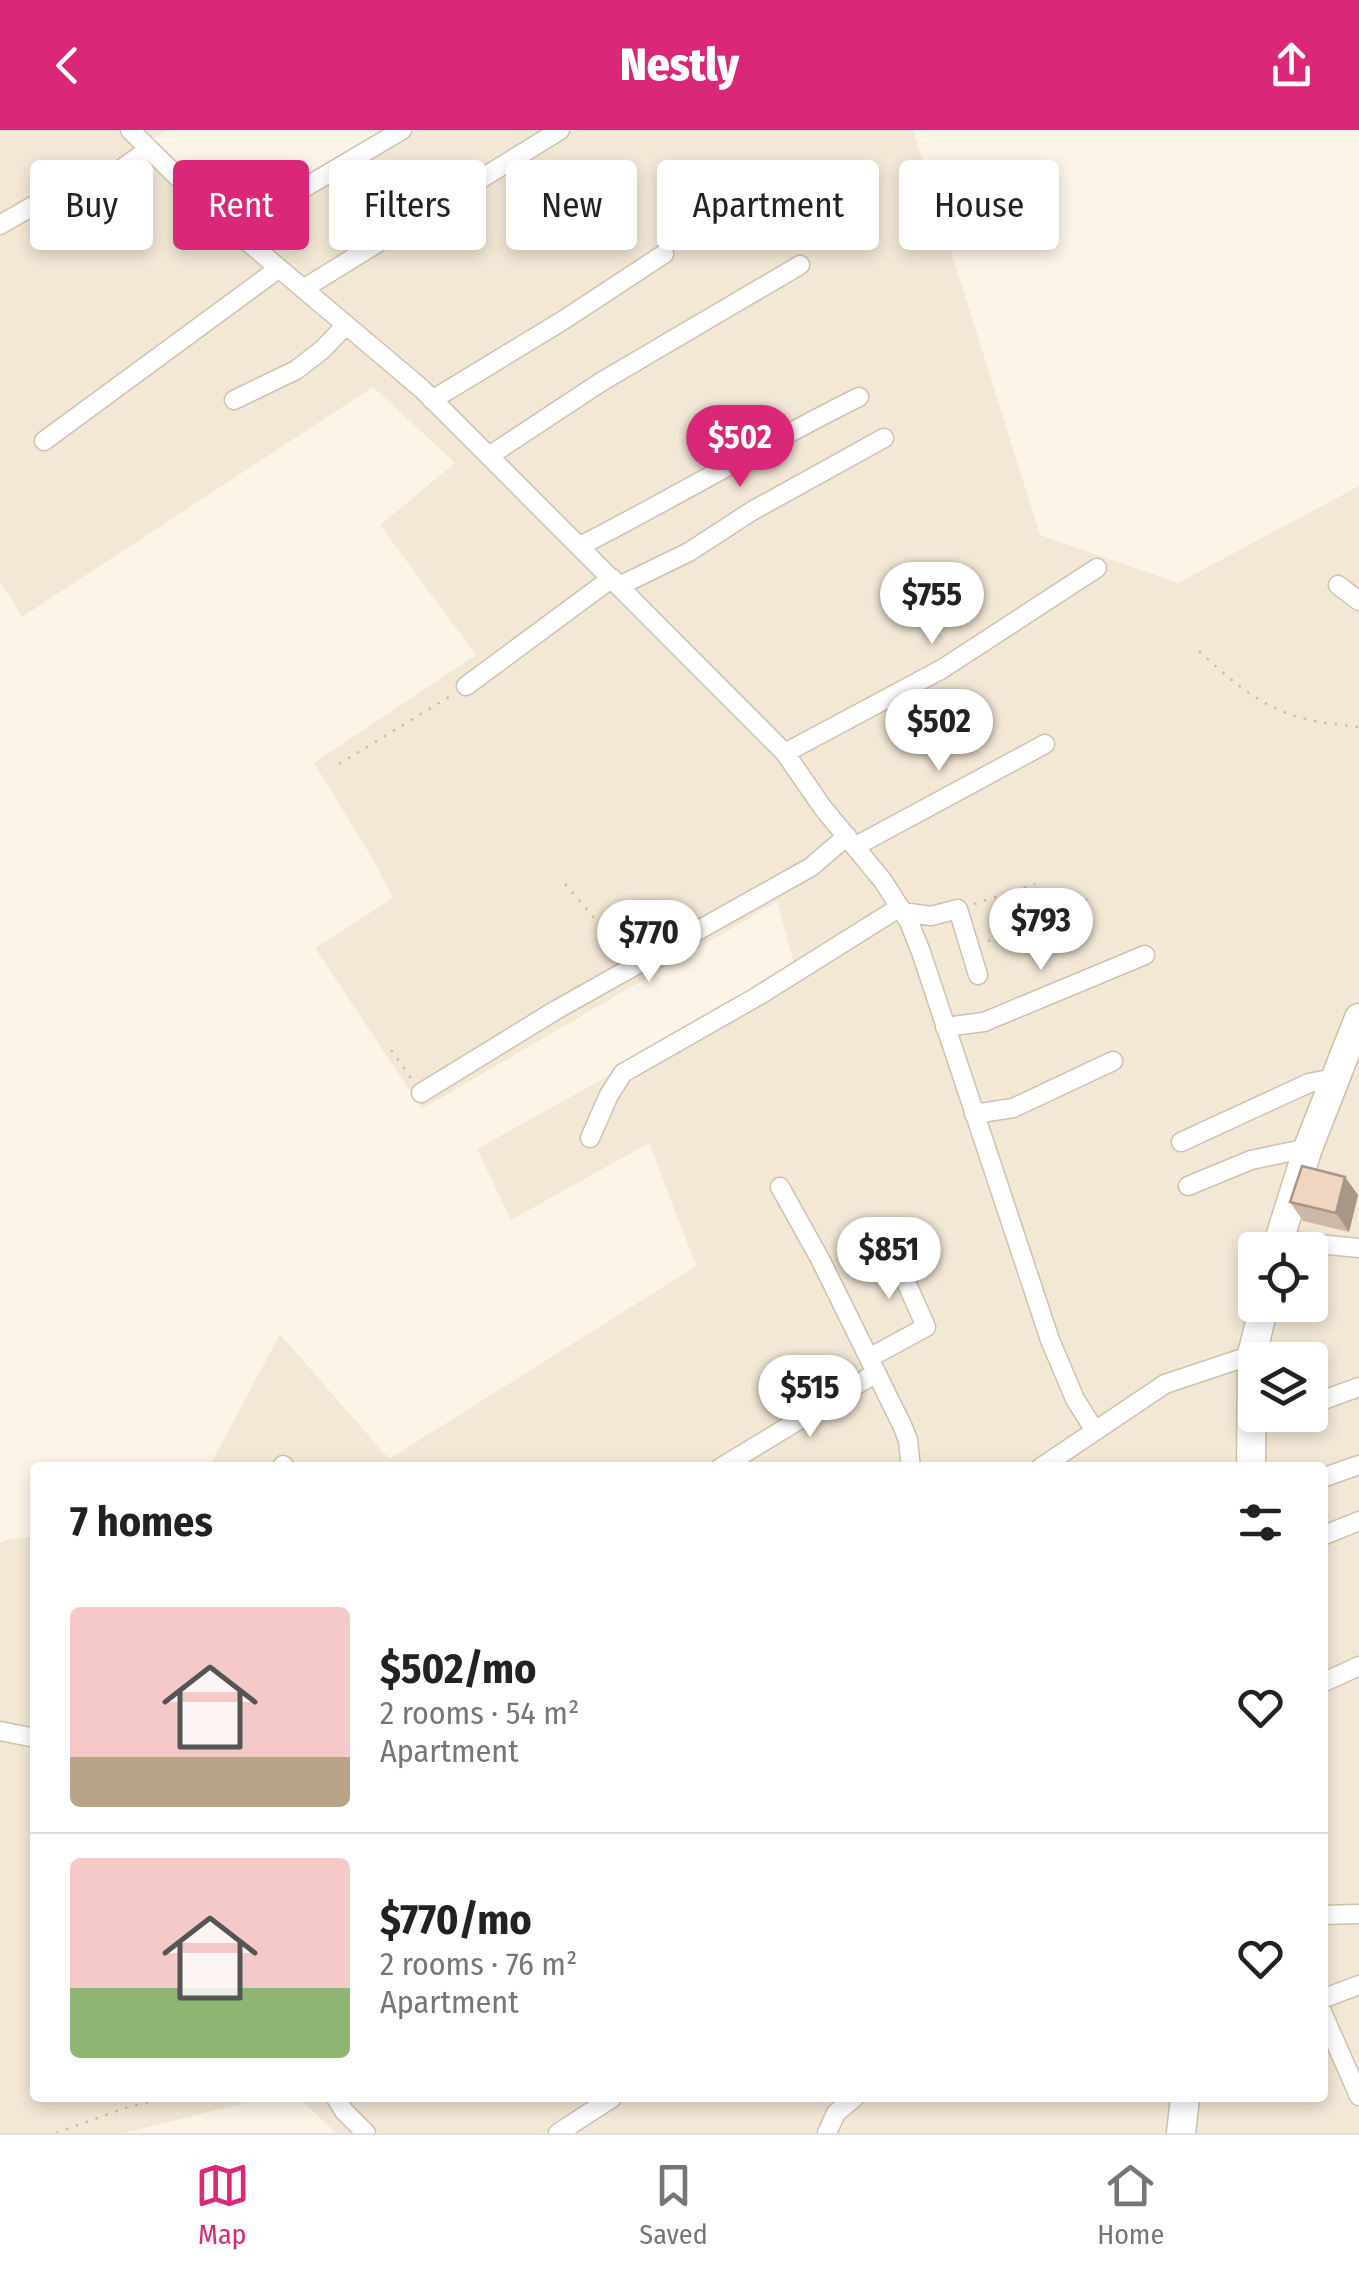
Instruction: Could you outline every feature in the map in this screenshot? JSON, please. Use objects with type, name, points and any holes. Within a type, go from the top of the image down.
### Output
[{"type":"main road","points":[[1281,1232],[1308,1148],[1359,1018]]},
{"type":"main road","points":[[1251,1462],[1252,1432]]},
{"type":"main road","points":[[1181,2133],[1185,2102]]},
{"type":"street","points":[[130,130],[173,173]]},
{"type":"street","points":[[309,185],[402,130]]},
{"type":"street","points":[[303,288],[560,130]]},
{"type":"street","points":[[0,225],[70,186],[110,177],[148,149]]},
{"type":"street","points":[[256,250],[432,400],[785,753],[902,909],[921,952],[1050,1340],[1075,1399],[1095,1431]]},
{"type":"street","points":[[432,400],[664,254]]},
{"type":"street","points":[[489,456],[601,382],[800,265]]},
{"type":"street","points":[[44,442],[278,268]]},
{"type":"street","points":[[234,400],[296,370],[345,326]]},
{"type":"street","points":[[580,546],[662,504],[766,442],[859,397]]},
{"type":"street","points":[[466,686],[616,582],[689,552],[752,511],[884,438]]},
{"type":"street","points":[[785,753],[942,669],[1097,568]]},
{"type":"street","points":[[1338,585],[1359,601]]},
{"type":"street","points":[[422,1093],[556,1010],[812,867],[851,841],[1045,744]]},
{"type":"street","points":[[590,1138],[623,1074],[902,909],[931,916],[958,909],[978,975]]},
{"type":"street","points":[[946,1026],[984,1022],[1145,955]]},
{"type":"street","points":[[974,1114],[1013,1108],[1114,1061]]},
{"type":"street","points":[[1181,1142],[1309,1084],[1334,1078]]},
{"type":"street","points":[[1188,1186],[1250,1160],[1308,1148]]},
{"type":"street","points":[[780,1187],[908,1440],[910,1462]]},
{"type":"street","points":[[729,1462],[926,1327],[887,1239]]},
{"type":"street","points":[[1328,1247],[1359,1248]]},
{"type":"street","points":[[1049,1462],[1165,1384],[1238,1361]]},
{"type":"street","points":[[1328,1398],[1359,1386]]},
{"type":"street","points":[[1328,1476],[1359,1465]]},
{"type":"street","points":[[1328,1534],[1359,1521]]},
{"type":"street","points":[[1328,1680],[1359,1666]]},
{"type":"street","points":[[0,1731],[30,1737]]},
{"type":"street","points":[[1328,1915],[1359,1914]]},
{"type":"street","points":[[1328,1997],[1359,1986]]},
{"type":"street","points":[[1328,2026],[1359,2096]]},
{"type":"street","points":[[338,2102],[366,2133]]},
{"type":"street","points":[[558,2133],[606,2102]]},
{"type":"street","points":[[828,2133],[836,2112],[849,2102]]},
{"type":"path","points":[[1199,651],[1269,708],[1308,720],[1359,727]]},
{"type":"path","points":[[338,764],[466,686]]},
{"type":"path","points":[[566,884],[636,966]]},
{"type":"path","points":[[958,909],[1035,884]]},
{"type":"path","points":[[970,948],[1093,897]]},
{"type":"path","points":[[392,1050],[422,1093]]},
{"type":"path","points":[[56,2133],[150,2102]]},
{"type":"shaded area","points":[[0,130],[166,130],[153,139],[178,160],[173,160],[173,250],[309,250],[309,177],[329,165],[329,250],[486,250],[486,160],[337,160],[387,130],[913,130],[922,160],[899,160],[899,250],[951,250],[1040,535],[1178,583],[1359,486],[1359,2133],[336,2133],[303,2102],[1328,2102],[1328,1462],[212,1462],[280,1334],[389,1459],[696,1266],[649,1143],[511,1220],[477,1149],[796,971],[777,902],[422,1109],[315,948],[393,898],[314,763],[476,655],[380,525],[455,463],[373,387],[22,617],[0,581]]},
{"type":"shaded area","points":[[30,1537],[30,2102],[250,2102],[124,2133],[0,2133],[0,1543]]},
{"type":"building","points":[[1302,1166],[1345,1177],[1336,1213],[1290,1202]]}]
